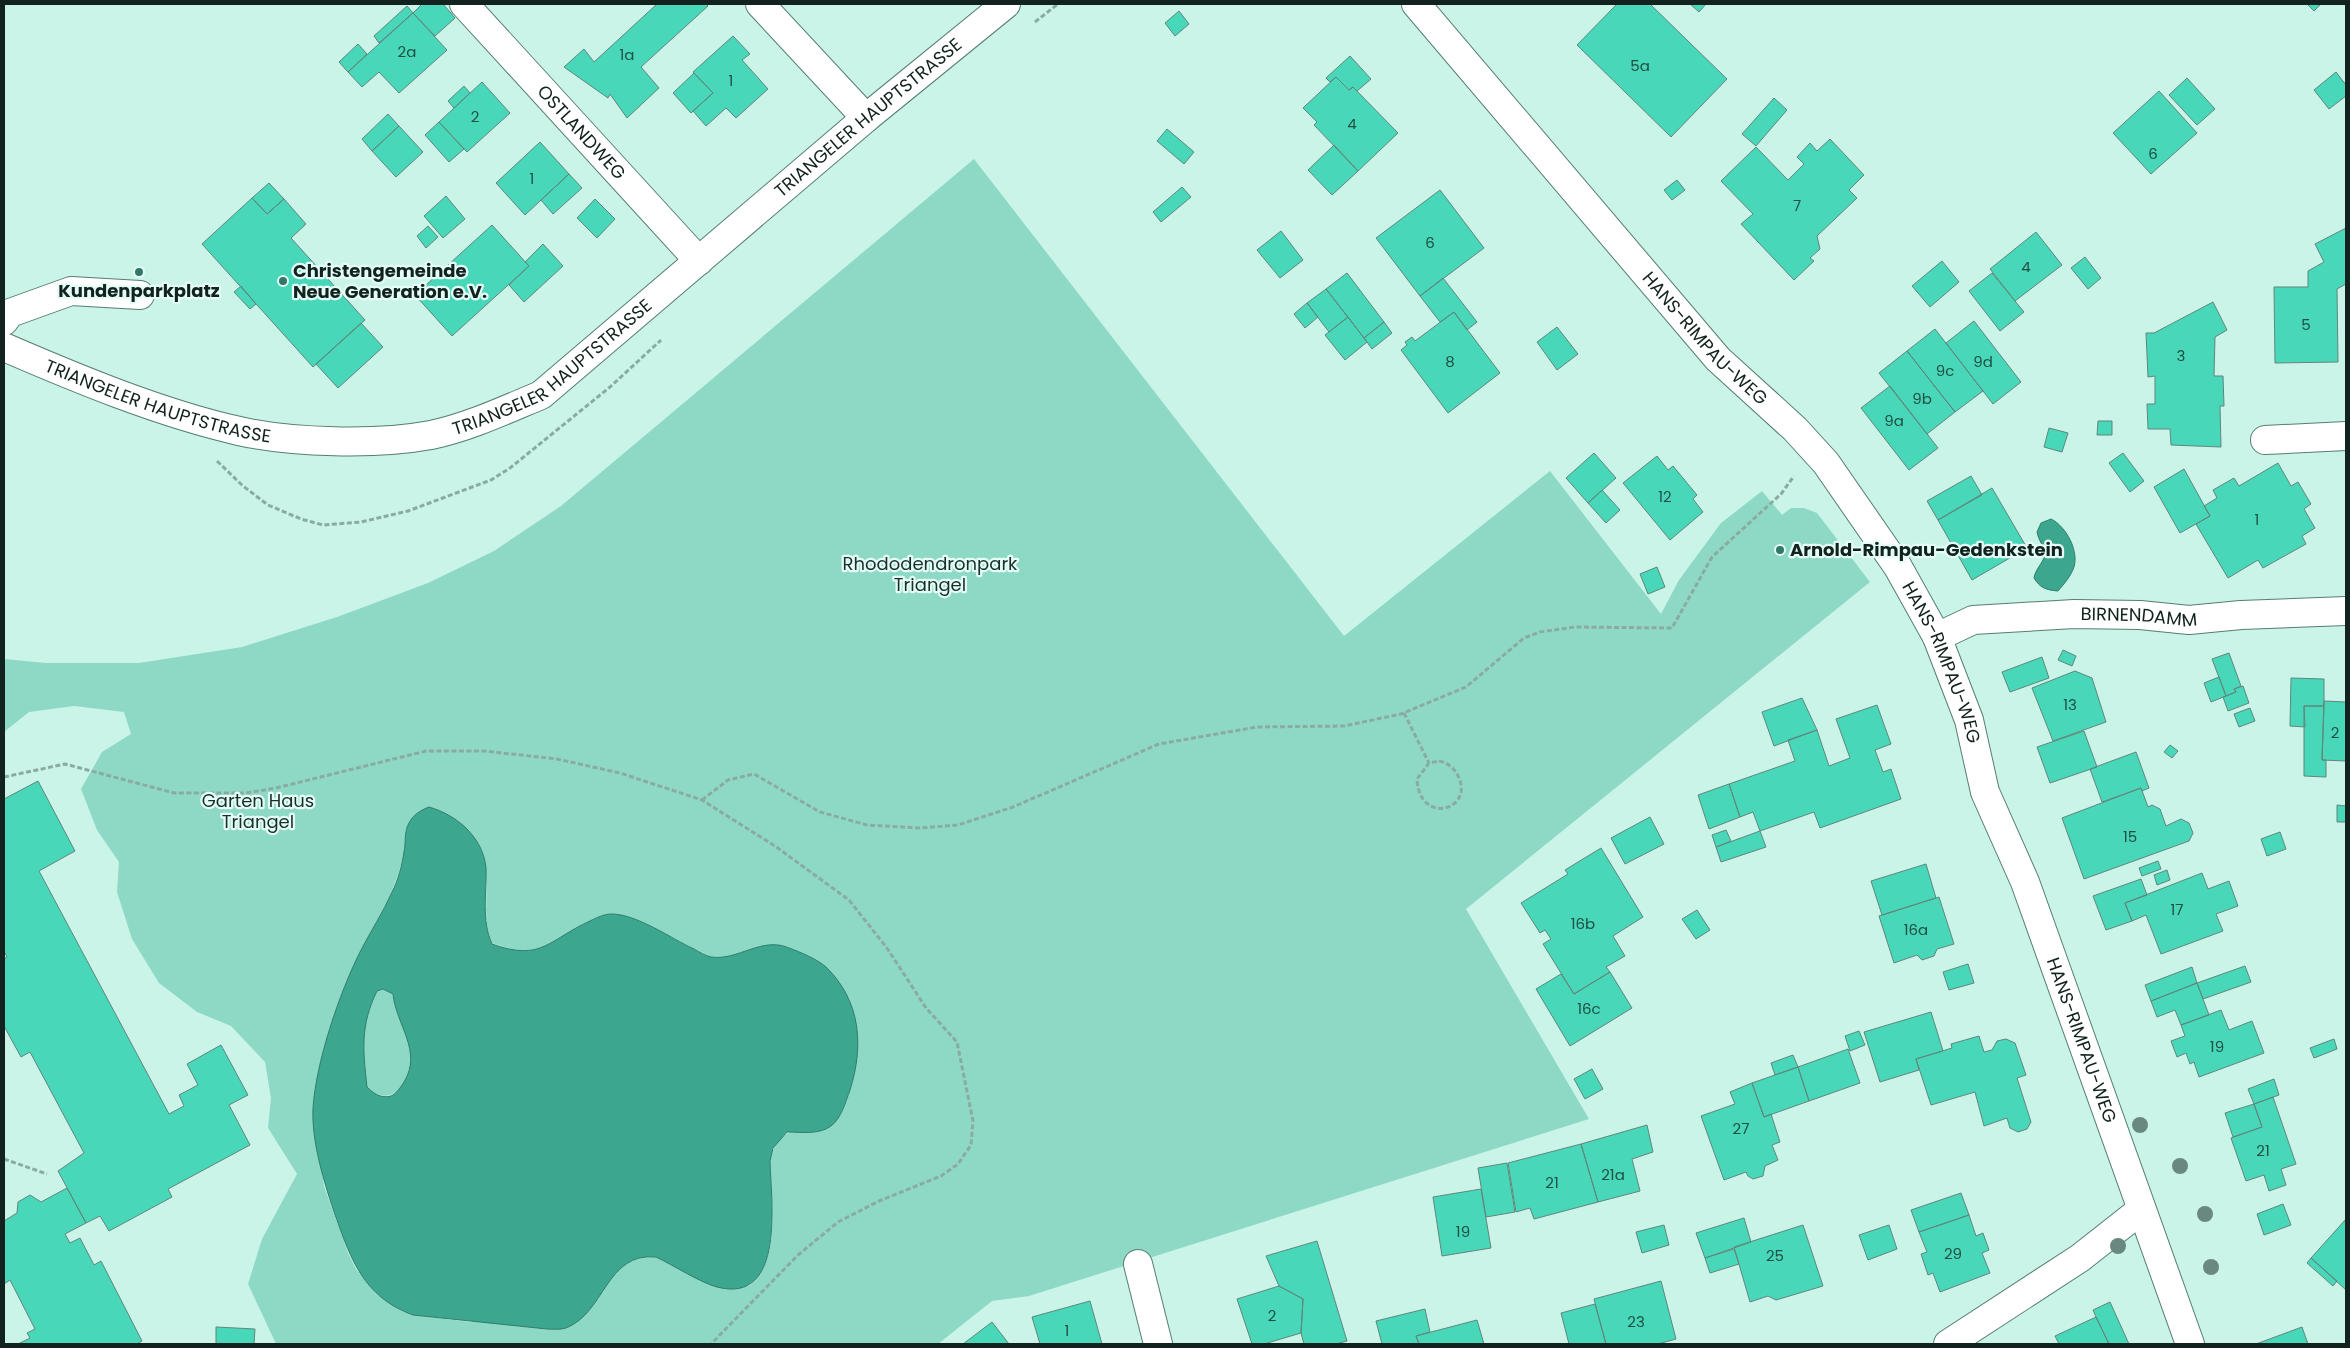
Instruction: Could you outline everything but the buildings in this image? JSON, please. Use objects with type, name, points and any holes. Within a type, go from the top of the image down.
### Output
[{"type":"street","name":"OSTLANDWEG","points":[[464,4],[699,260]]},
{"type":"street","points":[[760,4],[866,118]]},
{"type":"street","name":"TRIANGELER HAUPTSTRASSE","points":[[4,347],[166,410],[240,431],[309,440],[366,441],[430,435],[483,420],[541,395],[866,118],[1006,4]]},
{"type":"street","name":"HANS-RIMPAU-WEG","points":[[1416,4],[1718,358],[1795,429],[1826,463],[1898,567],[1937,637],[1969,720],[1985,792],[2025,882],[2190,1344]]},
{"type":"street","points":[[4,321],[10,313],[71,291],[140,295]]},
{"type":"street","points":[[2265,440],[2346,436]]},
{"type":"street","name":"BIRNENDAMM","points":[[1937,637],[1973,620],[2074,614],[2140,614],[2189,620],[2241,615],[2346,611]]},
{"type":"street","points":[[1948,1344],[2080,1258],[2141,1210]]},
{"type":"street","points":[[1138,1264],[1158,1344]]},
{"type":"path","points":[[1028,28],[1058,4]]},
{"type":"path","points":[[211,458],[219,462],[243,486],[268,505],[301,519],[323,525],[362,522],[408,511],[491,480],[510,468],[610,387],[668,333]]},
{"type":"path","points":[[702,800],[728,780],[754,774],[820,812],[867,825],[920,828],[958,825],[1013,808],[1159,744],[1256,727],[1344,726],[1404,713],[1466,687],[1524,638],[1540,632],[1575,627],[1672,628],[1712,557],[1781,494],[1813,449]]},
{"type":"path","points":[[1404,713],[1429,763]]},
{"type":"path","points":[[4,776],[65,764],[174,793],[246,793],[276,788],[426,751],[484,751],[557,759],[620,773],[702,800],[775,846],[849,900],[888,948],[926,1008],[957,1042],[974,1121],[971,1145],[958,1164],[941,1176],[879,1201],[838,1222],[798,1255],[711,1344]]},
{"type":"path","points":[[1439,761],[1448,763],[1457,773],[1462,784],[1460,797],[1452,806],[1438,809],[1425,802],[1418,793],[1417,779],[1429,763],[1439,761]]},
{"type":"path","points":[[4,1159],[47,1174]]},
{"type":"green space","name":"Rhododendronpark Triangel","points":[[974,159],[1344,636],[1550,471],[1661,614],[1679,580],[1721,523],[1762,491],[1782,515],[1791,508],[1804,508],[1817,513],[1870,582],[1466,909],[1589,1119],[1029,1296],[992,1301],[938,1344],[276,1344],[248,1284],[262,1239],[297,1174],[268,1128],[271,1098],[265,1062],[231,1026],[197,1012],[159,983],[132,939],[117,892],[119,862],[97,830],[81,789],[102,752],[131,734],[124,712],[74,706],[29,712],[4,732],[4,659],[46,663],[139,663],[242,647],[337,617],[428,583],[494,551],[561,506]],"holes":[[[406,829],[469,830],[479,847],[484,861],[487,886],[486,915],[492,943],[520,952],[545,947],[583,924],[636,919],[710,957],[824,966],[850,1000],[853,1080],[847,1100],[836,1122],[794,1130],[786,1134],[774,1149],[770,1161],[772,1211],[770,1245],[766,1261],[759,1275],[749,1286],[680,1269],[656,1257],[646,1256],[626,1263],[613,1276],[589,1310],[470,1322],[413,1315],[400,1310],[376,1294],[356,1269],[348,1253],[324,1186],[313,1109],[360,952],[385,908],[399,872],[404,854]]]},
{"type":"green space","points":[[383,989],[393,994],[409,1042],[412,1059],[410,1070],[401,1088],[386,1096],[377,1094],[367,1087],[364,1049],[367,1016],[377,991]]},
{"type":"shaded area","points":[[2051,519],[2062,527],[2070,540],[2075,554],[2073,570],[2058,591],[2044,588],[2034,578],[2045,555],[2037,532],[2041,523]]},
{"type":"shaded area","points":[[429,807],[459,822],[474,837],[480,847],[486,868],[486,916],[492,944],[522,951],[534,950],[600,916],[621,915],[653,927],[711,957],[731,956],[760,947],[779,945],[808,956],[822,964],[838,980],[853,1009],[858,1041],[857,1057],[850,1090],[835,1123],[821,1131],[787,1132],[773,1148],[770,1161],[772,1223],[770,1245],[764,1265],[755,1280],[739,1288],[717,1287],[695,1278],[656,1257],[639,1258],[626,1264],[616,1273],[589,1310],[579,1320],[566,1328],[547,1329],[413,1315],[385,1300],[365,1280],[357,1268],[345,1241],[321,1168],[313,1122],[315,1090],[324,1050],[344,988],[360,952],[385,907],[398,878],[405,848],[407,826],[415,815]],"holes":[[[383,989],[393,994],[407,1038],[411,1060],[409,1071],[397,1092],[391,1096],[384,1097],[367,1087],[364,1038],[368,1016],[377,991]]]},
{"type":"place","name":"Kundenparkplatz","points":[[139,272]]},
{"type":"place","name":"Christengemeinde Neue Generation e.V.","points":[[283,281]]},
{"type":"place","name":"Arnold-Rimpau-Gedenkstein","points":[[1780,550]]},
{"type":"park label","name":"Garten Haus Triangel","points":[[258,811]]}]
